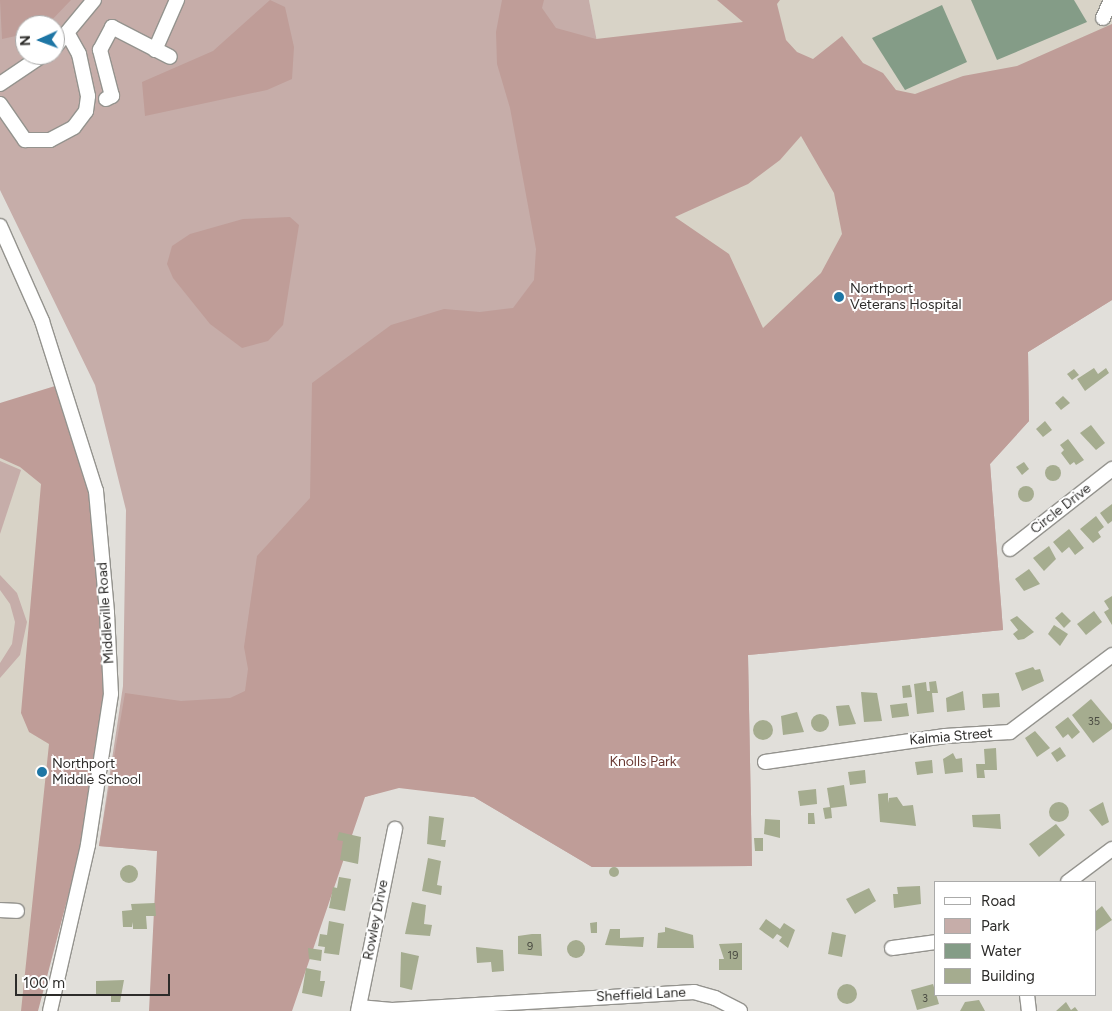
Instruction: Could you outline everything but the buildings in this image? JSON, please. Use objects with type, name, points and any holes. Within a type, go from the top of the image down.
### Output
[{"type":"street","points":[[65,37],[94,0]]},
{"type":"street","points":[[155,50],[177,0]]},
{"type":"street","points":[[1103,18],[1111,0]]},
{"type":"street","points":[[87,105],[105,104],[106,99],[112,96],[100,50],[112,27],[170,57]]},
{"type":"street","points":[[0,104],[20,137],[36,142],[62,136],[87,105],[79,54],[68,34]]},
{"type":"street","points":[[0,84],[28,65]]},
{"type":"street","name":"Middleville Road","points":[[0,226],[42,321],[96,491],[107,613],[111,694],[88,846],[50,1011]]},
{"type":"street","name":"Circle Drive","points":[[1010,550],[1112,469]]},
{"type":"street","name":"Kalmia Street","points":[[765,762],[944,736],[1010,732],[1112,655]]},
{"type":"street","name":"Rowley Drive","points":[[358,1009],[394,829]]},
{"type":"street","points":[[1069,881],[1112,849]]},
{"type":"street","points":[[0,910],[17,912]]},
{"type":"street","points":[[892,948],[934,942]]},
{"type":"street","name":"Sheffield Lane","points":[[358,1009],[392,1010],[694,992],[715,998],[740,1011]]},
{"type":"street","points":[[1026,996],[1029,1011]]},
{"type":"shaded area","name":"Northport Veterans Hospital","points":[[589,0],[1112,0],[1112,250],[701,583]]},
{"type":"shaded area","name":"Northport Middle School","points":[[0,407],[70,452],[34,1011],[0,1011]]},
{"type":"green space","name":"Knolls Park","points":[[0,0],[589,0],[701,582],[1012,308],[1112,300],[1028,352],[1029,421],[990,464],[1003,630],[748,655],[752,866],[592,867],[474,797],[399,786],[291,821],[157,851],[99,846],[123,686],[126,510],[95,385],[0,190]]},
{"type":"green space","points":[[0,0],[71,0],[57,15],[15,15],[15,36],[2,39]]},
{"type":"green space","points":[[270,0],[285,7],[294,47],[292,79],[267,90],[145,116],[142,82],[213,51]]},
{"type":"green space","name":"Knolls Park","points":[[502,0],[544,0],[542,8],[556,28],[596,39],[743,22],[717,0],[780,0],[777,4],[786,40],[797,52],[813,59],[842,36],[863,63],[883,73],[896,90],[915,94],[963,76],[1017,66],[1112,24],[1112,300],[1028,352],[1029,421],[990,464],[1003,630],[748,655],[752,866],[592,867],[474,797],[399,788],[365,797],[292,1011],[149,1011],[157,851],[99,846],[125,693],[181,701],[230,698],[245,691],[248,669],[244,647],[257,556],[310,498],[312,383],[391,325],[444,309],[480,312],[513,308],[534,280],[536,249],[510,108],[497,64],[496,32]],"holes":[[[801,136],[834,193],[842,234],[821,273],[763,328],[729,254],[675,217],[748,184],[780,160]]]},
{"type":"green space","points":[[290,217],[299,225],[283,325],[268,341],[242,348],[210,324],[173,278],[167,264],[172,246],[190,234],[243,219]]},
{"type":"green space","name":"Northport Middle School","points":[[55,386],[91,496],[104,690],[81,847],[38,1011],[21,1011],[49,744],[29,732],[21,713],[41,484],[20,467],[0,458],[0,403]]},
{"type":"green space","points":[[0,461],[21,470],[0,534]]},
{"type":"green space","points":[[0,575],[17,593],[27,622],[20,655],[0,678],[0,663],[12,644],[15,622],[10,604],[0,590]]},
{"type":"water","points":[[971,0],[1074,0],[1087,22],[997,60]]},
{"type":"water","points":[[942,5],[967,62],[905,90],[872,38]]},
{"type":"place","name":"Northport Veterans Hospital","points":[[839,297]]},
{"type":"place","name":"Northport Middle School","points":[[42,772]]}]
